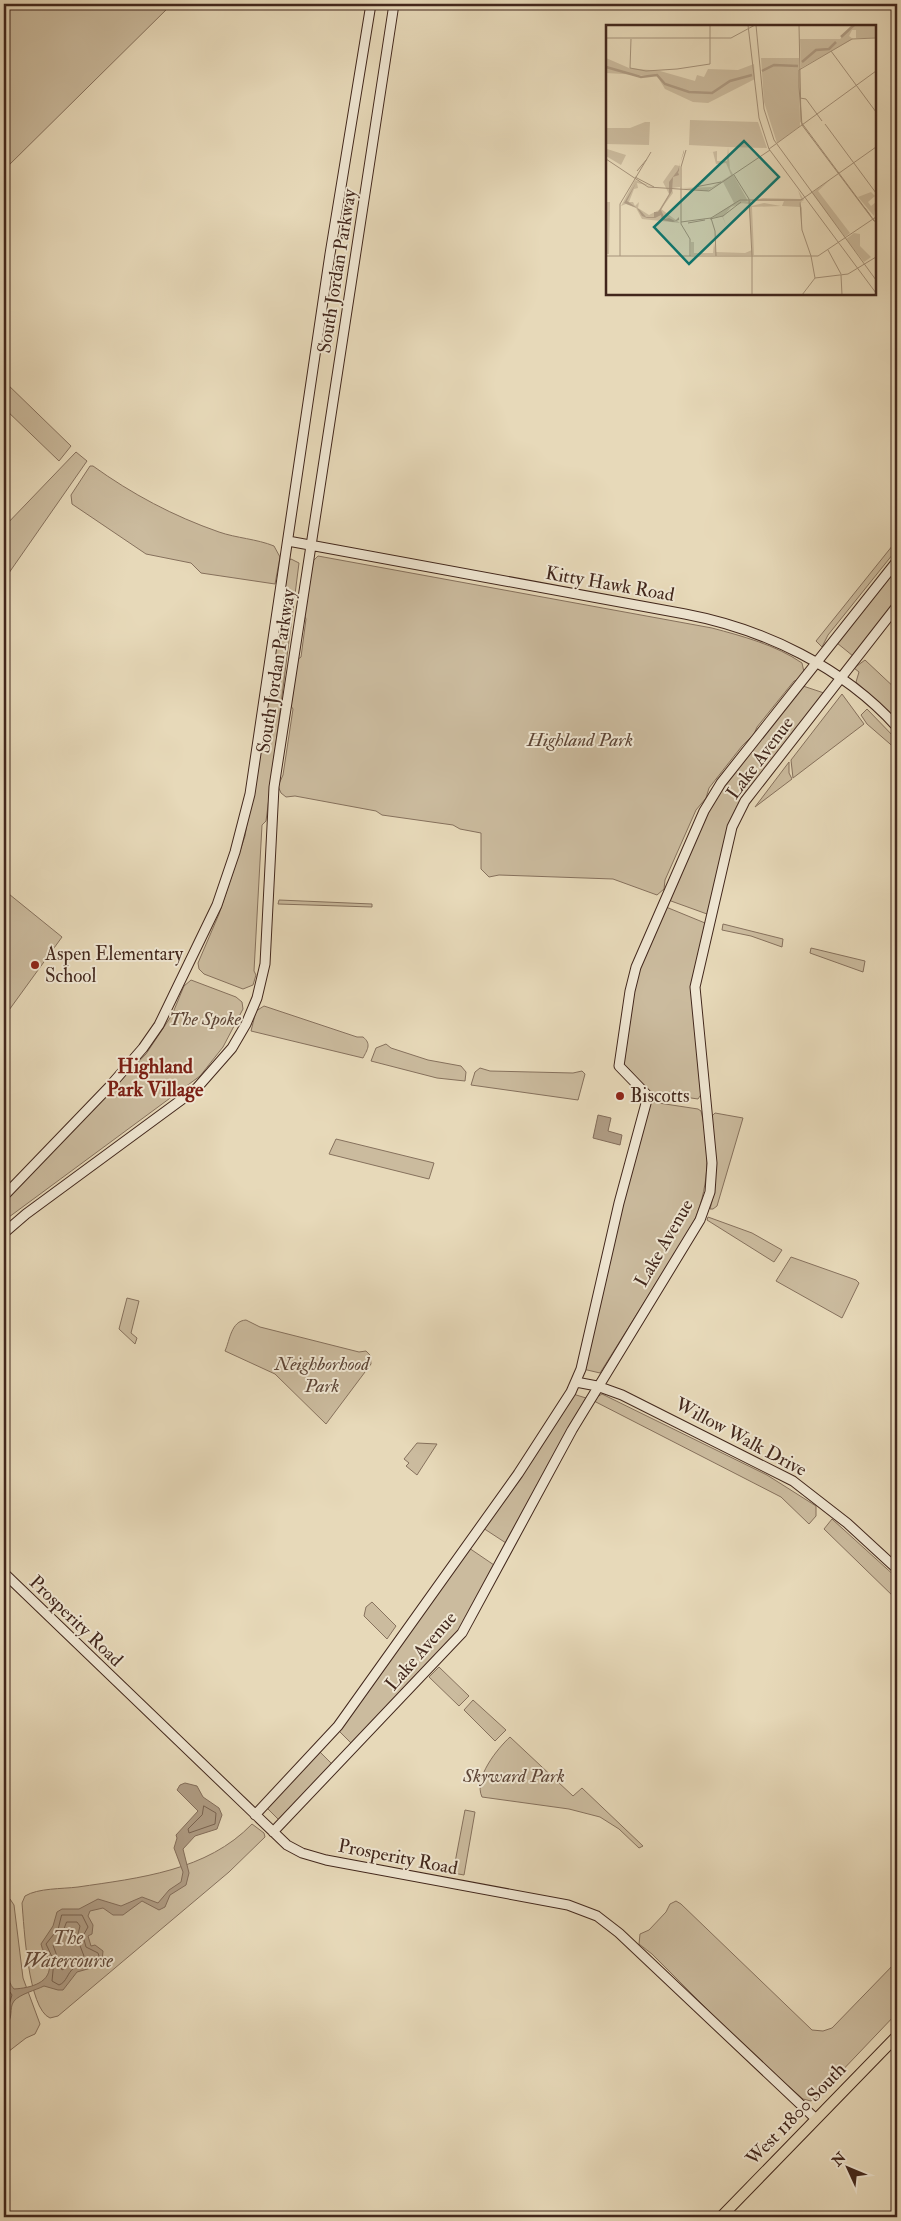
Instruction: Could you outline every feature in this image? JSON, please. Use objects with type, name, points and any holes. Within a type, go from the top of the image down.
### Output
[{"type":"main road","name":"West 11800 South","points":[[721,2217],[897,2036]]},
{"type":"street","name":"South Jordan Parkway","points":[[4,1196],[109,1087],[143,1048],[159,1025],[188,969],[217,904],[235,852],[250,794],[328,264],[371,4]]},
{"type":"street","name":"South Jordan Parkway","points":[[4,1233],[30,1210],[196,1089],[225,1058],[250,1017],[264,973],[274,787],[394,4]]},
{"type":"street","name":"Kitty Hawk Road","points":[[288,541],[702,618],[768,638],[816,663],[840,679],[872,703],[897,727]]},
{"type":"street","name":"Lake Avenue","points":[[255,1815],[338,1726],[518,1474],[576,1382],[648,1096],[619,1066],[630,991],[637,962],[704,811],[721,783],[897,561]]},
{"type":"street","name":"Lake Avenue","points":[[273,1832],[462,1633],[547,1474],[597,1386],[695,1228],[710,1192],[711,1154],[695,987],[734,820],[745,801],[897,606]]},
{"type":"street","name":"Willow Walk Drive","points":[[576,1382],[597,1386],[622,1395],[787,1477],[824,1504],[897,1568]]},
{"type":"street","name":"Prosperity Road","points":[[4,1573],[255,1815],[294,1849],[309,1856],[568,1905],[597,1916],[619,1933],[816,2119]]},
{"type":"green space","points":[[4,4],[172,4],[4,170]]},
{"type":"green space","points":[[4,381],[71,446],[59,461],[4,408]]},
{"type":"green space","points":[[76,452],[87,461],[4,580],[4,527]]},
{"type":"green space","points":[[90,466],[93,466],[138,495],[185,519],[226,534],[274,546],[280,557],[275,584],[201,573],[191,563],[146,554],[72,504],[71,495]]},
{"type":"green space","points":[[897,540],[897,549],[828,635],[822,647],[816,641]]},
{"type":"green space","name":"Highland Park","points":[[318,556],[712,628],[747,638],[781,651],[802,663],[804,672],[798,680],[794,681],[757,727],[754,734],[742,746],[709,788],[706,798],[696,810],[665,880],[664,889],[657,895],[613,879],[499,875],[489,877],[481,869],[481,833],[460,829],[453,825],[382,815],[376,811],[295,796],[286,797],[281,793],[278,786],[283,775],[293,709],[291,706],[297,660],[301,657],[306,619],[304,615],[313,561]]},
{"type":"green space","points":[[291,559],[299,563],[266,821],[262,825],[254,971],[256,975],[253,985],[243,989],[204,974],[199,969],[198,963],[219,914],[245,836],[289,560]]},
{"type":"green space","points":[[897,568],[897,599],[853,656],[837,643]]},
{"type":"green space","points":[[865,660],[897,690],[897,719],[856,682],[859,672],[854,668]]},
{"type":"green space","points":[[803,686],[824,693],[741,803],[707,914],[671,901],[669,899],[704,818],[724,785]]},
{"type":"green space","points":[[842,694],[864,724],[793,778],[791,760]]},
{"type":"green space","points":[[867,709],[897,740],[897,750],[867,724],[861,715]]},
{"type":"green space","points":[[789,762],[789,773],[792,779],[755,807]]},
{"type":"green space","points":[[4,890],[62,937],[4,1017]]},
{"type":"green space","points":[[279,900],[372,904],[372,907],[278,904]]},
{"type":"green space","points":[[666,907],[705,923],[692,991],[702,1093],[698,1099],[650,1092],[624,1064],[633,994],[640,966]]},
{"type":"green space","points":[[723,924],[783,939],[782,947],[751,936],[722,930]]},
{"type":"green space","points":[[811,948],[865,961],[863,972],[810,953]]},
{"type":"green space","name":"The Spoke","points":[[191,980],[236,997],[242,1002],[243,1009],[223,1047],[200,1076],[9,1217],[4,1224],[4,1202],[146,1054],[172,1015],[184,986]]},
{"type":"green space","points":[[264,1006],[357,1037],[363,1037],[368,1045],[367,1050],[363,1058],[251,1031],[256,1011]]},
{"type":"green space","points":[[386,1044],[391,1048],[428,1060],[461,1066],[466,1072],[465,1081],[437,1078],[371,1061],[376,1048]]},
{"type":"green space","points":[[480,1068],[490,1071],[573,1073],[582,1071],[585,1074],[578,1100],[471,1085],[475,1072]]},
{"type":"green space","points":[[652,1102],[701,1111],[707,1155],[705,1184],[698,1212],[692,1226],[600,1373],[583,1369],[647,1105]]},
{"type":"green space","points":[[715,1113],[743,1118],[717,1206],[710,1209],[715,1186],[715,1152],[711,1117]]},
{"type":"green space","points":[[336,1139],[434,1163],[429,1179],[329,1154]]},
{"type":"green space","points":[[708,1217],[752,1233],[782,1250],[774,1262],[707,1220]]},
{"type":"green space","points":[[791,1257],[856,1280],[859,1283],[842,1318],[776,1281]]},
{"type":"green space","points":[[127,1298],[139,1301],[131,1333],[137,1338],[135,1344],[119,1329]]},
{"type":"green space","name":"Neighborhood Park","points":[[246,1320],[260,1327],[359,1352],[366,1351],[370,1355],[371,1364],[326,1424],[275,1374],[225,1351],[234,1327],[241,1321]]},
{"type":"green space","points":[[573,1394],[586,1398],[506,1543],[483,1528]]},
{"type":"green space","points":[[602,1394],[767,1475],[816,1506],[816,1516],[809,1524],[781,1497],[592,1400]]},
{"type":"green space","points":[[417,1443],[437,1444],[417,1475],[406,1466],[409,1463],[404,1459]]},
{"type":"green space","points":[[832,1519],[897,1578],[897,1600],[824,1529]]},
{"type":"green space","points":[[469,1548],[494,1565],[460,1629],[352,1744],[339,1731]]},
{"type":"green space","points":[[372,1602],[396,1626],[387,1639],[364,1616],[366,1607]]},
{"type":"green space","points":[[439,1667],[469,1696],[459,1706],[429,1677]]},
{"type":"green space","points":[[473,1700],[506,1730],[495,1741],[464,1710]]},
{"type":"green space","name":"Skyward Park","points":[[510,1737],[573,1796],[582,1788],[643,1846],[639,1848],[619,1829],[600,1817],[569,1809],[482,1797],[481,1781],[488,1764],[499,1748]]},
{"type":"green space","points":[[320,1752],[333,1765],[279,1820],[267,1808]]},
{"type":"green space","points":[[465,1810],[475,1812],[464,1875],[453,1873]]},
{"type":"green space","points":[[252,1824],[264,1833],[265,1837],[229,1872],[58,2016],[50,2018],[43,2011],[32,1984],[28,1966],[22,1903],[25,1896],[43,1890],[125,1880],[171,1870],[214,1852],[234,1840]]},
{"type":"green space","points":[[4,1897],[10,1899],[14,1905],[23,1978],[40,2024],[35,2034],[26,2038],[4,2055]]},
{"type":"green space","points":[[676,1901],[812,2030],[823,2031],[832,2028],[897,1961],[897,2013],[817,2097],[811,2101],[803,2099],[753,2055],[652,1954],[639,1944],[640,1934],[649,1930],[666,1912],[670,1904]]},
{"type":"water","points":[[598,1115],[611,1118],[608,1131],[622,1135],[620,1145],[593,1138]]},
{"type":"water","name":"The Watercourse","points":[[185,1783],[197,1786],[203,1797],[219,1808],[222,1815],[217,1829],[195,1836],[183,1849],[189,1873],[186,1885],[170,1895],[165,1907],[159,1910],[142,1901],[123,1915],[113,1915],[103,1908],[90,1911],[88,1916],[93,1925],[92,1934],[88,1936],[91,1946],[95,1945],[103,1951],[102,1962],[98,1966],[77,1972],[63,1990],[44,1986],[24,1994],[12,2004],[9,2020],[4,2027],[4,1957],[7,1962],[11,1986],[14,1989],[33,1986],[44,1980],[49,1969],[49,1962],[41,1944],[53,1926],[57,1912],[62,1909],[79,1909],[98,1899],[121,1906],[142,1897],[158,1903],[169,1890],[181,1882],[183,1872],[174,1848],[176,1835],[198,1811],[177,1790],[180,1785]]},
{"type":"place","name":"Aspen Elementary School","points":[[35,965]]},
{"type":"place","name":"Biscotts","points":[[620,1096]]},
{"type":"district","name":"Highland Park Village","points":[[155,1078]]}]
